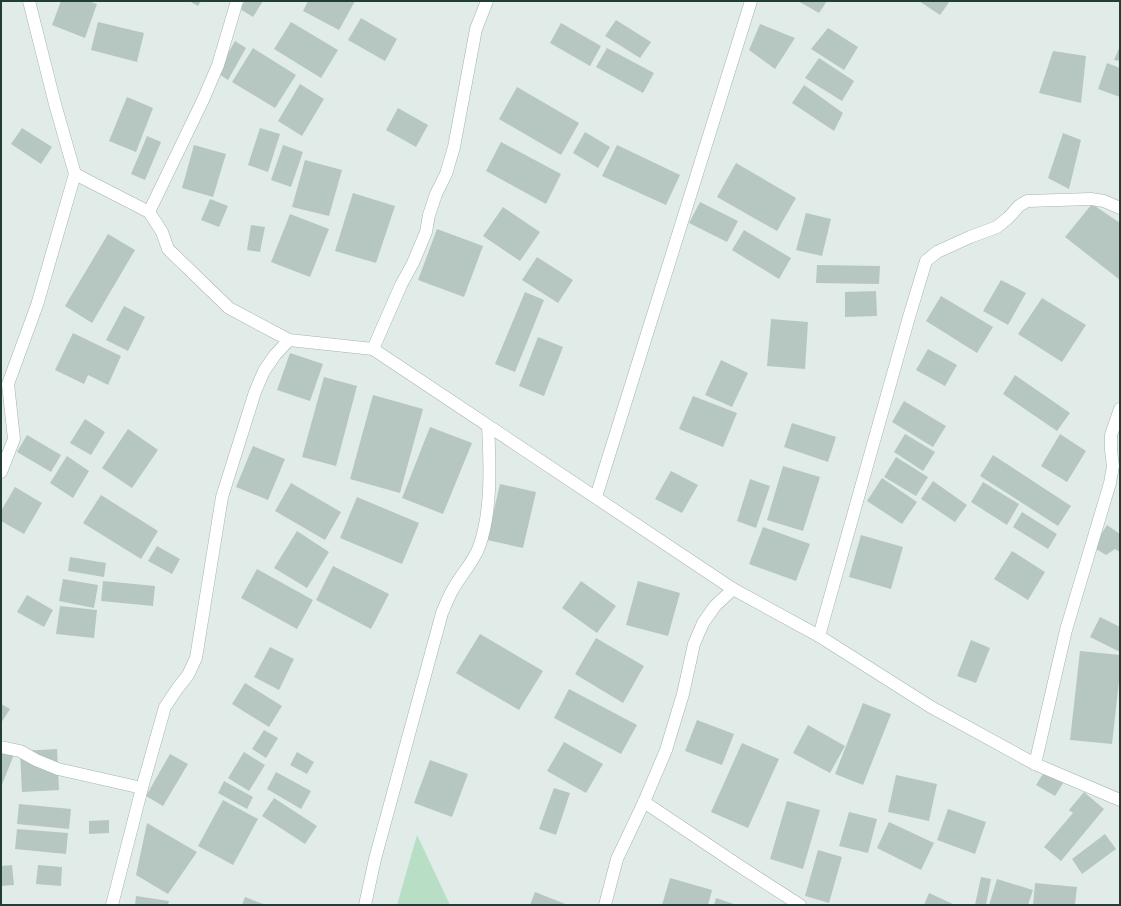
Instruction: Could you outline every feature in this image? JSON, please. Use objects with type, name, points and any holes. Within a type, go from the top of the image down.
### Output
[{"type":"street","points":[[1,472],[14,439],[8,384],[37,305],[75,174],[55,104],[29,1]]},
{"type":"street","points":[[149,212],[203,100],[218,65],[237,1]]},
{"type":"street","points":[[373,349],[426,232],[429,215],[436,194],[446,174],[454,147],[476,29],[487,1]]},
{"type":"street","points":[[596,497],[751,1]]},
{"type":"street","points":[[75,174],[149,212],[162,232],[168,249],[229,308],[289,340],[373,349],[733,589],[819,636],[930,707],[1035,764],[1120,800]]},
{"type":"street","points":[[819,636],[926,261],[937,252],[997,227],[1019,206],[1027,201],[1091,199],[1104,201],[1120,208]]},
{"type":"street","points":[[112,905],[142,788],[165,707],[188,675],[196,658],[222,497],[251,406],[264,371],[275,355],[289,340]]},
{"type":"street","points":[[1035,764],[1066,630],[1110,483],[1113,466],[1111,435],[1120,409]]},
{"type":"street","points":[[365,905],[374,859],[442,613],[452,592],[475,556],[486,519],[491,470],[488,426]]},
{"type":"street","points":[[605,905],[617,859],[644,802],[666,750],[675,724],[694,644],[703,623],[715,606],[733,589]]},
{"type":"street","points":[[1,747],[20,751],[36,760],[58,769],[142,788]]},
{"type":"street","points":[[644,802],[741,868],[800,905]]},
{"type":"green space","points":[[417,835],[450,905],[397,905]]},
{"type":"building","points":[[61,1],[88,1],[97,4],[85,38],[52,25]]},
{"type":"building","points":[[189,1],[201,1],[198,6]]},
{"type":"building","points":[[245,1],[263,1],[253,17],[240,9]]},
{"type":"building","points":[[308,1],[355,1],[339,30],[303,11]]},
{"type":"building","points":[[798,1],[827,1],[819,13]]},
{"type":"building","points":[[919,1],[950,1],[940,15]]},
{"type":"building","points":[[361,18],[397,39],[385,61],[348,40]]},
{"type":"building","points":[[616,20],[651,42],[640,58],[605,36]]},
{"type":"building","points":[[98,22],[144,33],[137,62],[91,50]]},
{"type":"building","points":[[291,22],[338,50],[321,78],[274,49]]},
{"type":"building","points":[[561,23],[601,46],[590,66],[550,43]]},
{"type":"building","points":[[760,24],[795,38],[775,69],[749,50]]},
{"type":"building","points":[[828,28],[858,47],[844,70],[811,49]]},
{"type":"building","points":[[235,41],[246,48],[228,80],[217,73]]},
{"type":"building","points":[[1120,46],[1120,61],[1114,60]]},
{"type":"building","points":[[253,48],[296,75],[275,108],[232,82]]},
{"type":"building","points":[[607,48],[654,73],[643,93],[596,67]]},
{"type":"building","points":[[1053,51],[1086,56],[1081,103],[1039,93]]},
{"type":"building","points":[[819,58],[854,81],[842,101],[805,78]]},
{"type":"building","points":[[1107,63],[1120,68],[1120,97],[1098,89]]},
{"type":"building","points":[[300,84],[324,99],[302,136],[278,121]]},
{"type":"building","points":[[804,85],[843,113],[834,131],[792,103]]},
{"type":"building","points":[[517,87],[579,123],[561,155],[499,119]]},
{"type":"building","points":[[127,97],[153,108],[136,152],[109,141]]},
{"type":"building","points":[[398,108],[428,125],[416,147],[386,130]]},
{"type":"building","points":[[22,128],[52,147],[41,164],[11,144]]},
{"type":"building","points":[[260,128],[280,134],[268,172],[248,165]]},
{"type":"building","points":[[585,132],[610,147],[598,168],[573,153]]},
{"type":"building","points":[[1063,133],[1081,140],[1069,189],[1048,178]]},
{"type":"building","points":[[147,136],[161,142],[145,180],[131,174]]},
{"type":"building","points":[[501,142],[561,174],[546,204],[486,171]]},
{"type":"building","points":[[194,145],[226,154],[213,197],[182,188]]},
{"type":"building","points":[[283,145],[303,152],[291,187],[271,180]]},
{"type":"building","points":[[617,145],[680,175],[666,205],[602,176]]},
{"type":"building","points":[[305,160],[342,170],[329,216],[292,207]]},
{"type":"building","points":[[736,163],[796,198],[777,231],[717,197]]},
{"type":"building","points":[[353,193],[395,206],[376,263],[335,251]]},
{"type":"building","points":[[210,199],[228,206],[219,227],[201,220]]},
{"type":"building","points":[[700,202],[738,221],[727,242],[689,223]]},
{"type":"building","points":[[1092,204],[1120,223],[1120,280],[1065,237]]},
{"type":"building","points":[[503,207],[540,232],[520,261],[483,236]]},
{"type":"building","points":[[806,213],[831,219],[822,256],[796,250]]},
{"type":"building","points":[[290,214],[329,229],[310,277],[271,262]]},
{"type":"building","points":[[251,225],[265,227],[260,252],[247,250]]},
{"type":"building","points":[[437,229],[483,246],[464,297],[418,280]]},
{"type":"building","points":[[744,230],[791,258],[779,279],[732,250]]},
{"type":"building","points":[[108,234],[135,250],[92,323],[65,306]]},
{"type":"building","points":[[537,257],[573,280],[558,303],[522,280]]},
{"type":"building","points":[[817,265],[880,266],[879,284],[816,283]]},
{"type":"building","points":[[1001,280],[1026,293],[1008,325],[983,311]]},
{"type":"building","points":[[876,291],[877,316],[845,317],[845,292]]},
{"type":"building","points":[[525,292],[544,300],[515,372],[495,364]]},
{"type":"building","points":[[941,296],[993,327],[977,353],[926,321]]},
{"type":"building","points":[[1042,298],[1086,325],[1062,362],[1018,334]]},
{"type":"building","points":[[124,306],[145,317],[128,351],[106,340]]},
{"type":"building","points":[[771,319],[808,322],[805,369],[767,366]]},
{"type":"building","points":[[73,333],[121,356],[108,385],[88,375],[84,384],[55,370]]},
{"type":"building","points":[[538,337],[563,347],[544,396],[519,386]]},
{"type":"building","points":[[928,349],[957,365],[945,386],[916,370]]},
{"type":"building","points":[[290,353],[323,364],[310,401],[277,390]]},
{"type":"building","points":[[721,360],[748,373],[732,407],[705,395]]},
{"type":"building","points":[[1015,375],[1070,413],[1057,431],[1003,394]]},
{"type":"building","points":[[324,377],[357,386],[336,466],[302,457]]},
{"type":"building","points":[[373,395],[423,409],[400,493],[350,479]]},
{"type":"building","points":[[693,396],[737,413],[723,447],[679,429]]},
{"type":"building","points":[[904,401],[946,426],[933,447],[892,422]]},
{"type":"building","points":[[85,419],[105,432],[91,455],[70,443]]},
{"type":"building","points":[[792,423],[836,437],[828,462],[784,447]]},
{"type":"building","points":[[430,427],[472,443],[443,514],[402,498]]},
{"type":"building","points":[[128,429],[158,450],[132,488],[102,468]]},
{"type":"building","points":[[905,434],[935,452],[923,471],[894,452]]},
{"type":"building","points":[[1060,434],[1086,451],[1067,482],[1041,466]]},
{"type":"building","points":[[27,435],[61,455],[51,472],[17,452]]},
{"type":"building","points":[[253,446],[285,459],[268,500],[236,487]]},
{"type":"building","points":[[993,455],[1071,506],[1058,526],[980,476]]},
{"type":"building","points":[[67,456],[89,471],[73,498],[50,483]]},
{"type":"building","points":[[896,457],[928,477],[916,496],[884,477]]},
{"type":"building","points":[[783,466],[820,477],[803,531],[767,520]]},
{"type":"building","points":[[671,471],[698,485],[682,513],[655,499]]},
{"type":"building","points":[[882,478],[917,502],[902,524],[867,501]]},
{"type":"building","points":[[750,479],[770,486],[756,528],[737,521]]},
{"type":"building","points":[[933,481],[967,505],[955,522],[921,499]]},
{"type":"building","points":[[983,482],[1019,504],[1007,525],[971,502]]},
{"type":"building","points":[[291,483],[341,512],[325,540],[275,511]]},
{"type":"building","points":[[500,484],[536,492],[523,548],[487,540]]},
{"type":"building","points":[[15,487],[42,503],[24,534],[1,521],[1,511]]},
{"type":"building","points":[[101,495],[158,531],[141,559],[83,523]]},
{"type":"building","points":[[357,497],[419,523],[402,564],[340,538]]},
{"type":"building","points":[[1022,512],[1057,534],[1048,549],[1013,527]]},
{"type":"building","points":[[1107,525],[1120,534],[1120,552],[1115,549],[1106,555],[1093,547]]},
{"type":"building","points":[[763,527],[810,544],[796,581],[749,564]]},
{"type":"building","points":[[297,531],[329,552],[307,588],[274,568]]},
{"type":"building","points":[[861,535],[903,547],[891,589],[849,577]]},
{"type":"building","points":[[157,546],[180,559],[172,574],[148,561]]},
{"type":"building","points":[[1012,551],[1045,572],[1028,600],[994,579]]},
{"type":"building","points":[[70,557],[106,563],[104,577],[68,571]]},
{"type":"building","points":[[333,566],[389,594],[371,629],[316,600]]},
{"type":"building","points":[[257,569],[313,600],[297,629],[241,598]]},
{"type":"building","points":[[63,579],[98,585],[94,608],[59,601]]},
{"type":"building","points":[[103,581],[155,586],[153,606],[101,601]]},
{"type":"building","points":[[581,581],[616,606],[597,633],[562,608]]},
{"type":"building","points":[[638,581],[680,593],[668,636],[626,625]]},
{"type":"building","points":[[27,595],[53,610],[44,627],[17,612]]},
{"type":"building","points":[[60,606],[97,610],[94,638],[56,634]]},
{"type":"building","points":[[1100,617],[1120,627],[1120,652],[1090,637]]},
{"type":"building","points":[[480,634],[543,671],[519,710],[456,673]]},
{"type":"building","points":[[596,638],[644,666],[623,703],[575,674]]},
{"type":"building","points":[[971,640],[990,648],[976,683],[957,676]]},
{"type":"building","points":[[270,647],[294,659],[279,690],[254,677]]},
{"type":"building","points":[[1080,651],[1120,655],[1120,672],[1112,744],[1070,740]]},
{"type":"building","points":[[245,683],[282,706],[269,727],[232,704]]},
{"type":"building","points":[[569,689],[637,725],[621,754],[554,718]]},
{"type":"building","points":[[863,703],[891,714],[863,785],[835,774]]},
{"type":"building","points":[[1,704],[10,709],[1,723]]},
{"type":"building","points":[[697,720],[734,734],[722,765],[685,751]]},
{"type":"building","points":[[808,725],[845,746],[830,773],[793,753]]},
{"type":"building","points":[[264,730],[278,738],[266,758],[252,749]]},
{"type":"building","points":[[1,741],[17,747],[1,787]]},
{"type":"building","points":[[564,742],[603,764],[586,793],[547,771]]},
{"type":"building","points":[[742,743],[779,759],[748,828],[711,812]]},
{"type":"building","points":[[57,749],[59,790],[22,792],[20,751]]},
{"type":"building","points":[[244,752],[265,765],[249,791],[228,778]]},
{"type":"building","points":[[297,752],[314,762],[307,774],[290,765]]},
{"type":"building","points":[[170,754],[188,764],[163,806],[146,796]]},
{"type":"building","points":[[430,760],[468,774],[452,817],[414,803]]},
{"type":"building","points":[[1046,769],[1065,780],[1055,796],[1036,785]]},
{"type":"building","points":[[276,772],[311,791],[301,809],[267,789]]},
{"type":"building","points":[[896,775],[937,784],[929,821],[888,812]]},
{"type":"building","points":[[224,781],[253,797],[247,809],[218,793]]},
{"type":"building","points":[[554,788],[570,793],[556,835],[539,829]]},
{"type":"building","points":[[1084,792],[1104,809],[1061,861],[1044,847],[1073,813],[1069,810]]},
{"type":"building","points":[[274,798],[317,826],[305,844],[262,816]]},
{"type":"building","points":[[223,800],[258,819],[233,865],[198,846]]},
{"type":"building","points":[[787,801],[820,810],[803,869],[770,859]]},
{"type":"building","points":[[19,804],[71,809],[69,829],[17,824]]},
{"type":"building","points":[[948,809],[986,822],[975,854],[937,840]]},
{"type":"building","points":[[849,812],[877,819],[868,853],[839,846]]},
{"type":"building","points":[[109,820],[109,833],[89,834],[89,821]]},
{"type":"building","points":[[889,822],[934,843],[921,870],[877,848]]},
{"type":"building","points":[[147,823],[197,852],[168,894],[136,875]]},
{"type":"building","points":[[17,829],[68,833],[66,854],[15,849]]},
{"type":"building","points":[[1105,834],[1116,849],[1082,874],[1072,859]]},
{"type":"building","points":[[818,850],[842,857],[829,903],[805,896]]},
{"type":"building","points":[[12,865],[14,885],[1,886],[1,866]]},
{"type":"building","points":[[38,865],[62,867],[61,886],[36,884]]},
{"type":"building","points":[[981,877],[991,879],[986,905],[975,905]]},
{"type":"building","points":[[670,878],[712,890],[708,905],[662,905]]},
{"type":"building","points":[[997,879],[1033,890],[1028,905],[989,905]]},
{"type":"building","points":[[1035,883],[1077,887],[1075,905],[1033,905]]},
{"type":"building","points":[[535,892],[568,905],[530,905]]},
{"type":"building","points":[[929,893],[953,904],[953,905],[924,905]]},
{"type":"building","points":[[136,896],[169,901],[168,905],[135,905]]},
{"type":"building","points":[[245,897],[266,905],[242,905]]},
{"type":"building","points":[[716,898],[737,905],[714,905]]}]
